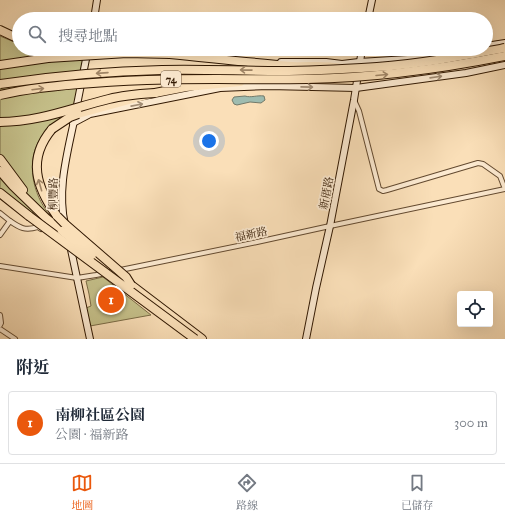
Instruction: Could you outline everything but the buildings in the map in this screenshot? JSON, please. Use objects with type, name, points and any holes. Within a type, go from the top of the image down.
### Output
[{"type":"highway","points":[[0,30],[12,36]]},
{"type":"highway","name":"74","points":[[493,50],[505,48]]},
{"type":"highway","points":[[0,65],[48,58],[81,56]]},
{"type":"highway","points":[[202,56],[287,66],[330,66],[341,68]]},
{"type":"highway","name":"74","points":[[0,84],[41,78],[137,71],[281,71],[402,65],[464,56]]},
{"type":"highway","name":"74","points":[[0,95],[58,86],[120,81],[343,78],[450,67],[505,56]]},
{"type":"highway","points":[[131,285],[126,277],[66,225],[53,210],[43,194],[40,186],[37,166],[38,158],[43,142],[52,129],[70,117],[90,110],[155,93],[186,87],[264,81],[343,78]]},
{"type":"highway","points":[[0,122],[32,120],[108,99],[128,95],[155,93]]},
{"type":"highway","points":[[0,159],[36,207]]},
{"type":"highway","points":[[0,171],[13,186],[57,227],[202,339]]},
{"type":"highway","points":[[0,192],[29,216],[195,339]]},
{"type":"highway","points":[[0,197],[29,216]]},
{"type":"street","points":[[95,12],[97,0]]},
{"type":"street","points":[[369,12],[372,0]]},
{"type":"street","points":[[493,45],[505,43]]},
{"type":"street","name":"柳豐路","points":[[87,56],[63,178],[62,196],[63,216],[90,339]]},
{"type":"street","points":[[205,56],[260,62],[326,62],[342,64],[434,56]]},
{"type":"street","name":"新厝路","points":[[306,339],[330,226],[354,100],[360,56]]},
{"type":"street","points":[[73,124],[90,114],[220,88],[269,86],[356,88],[466,73],[505,65]]},
{"type":"street","points":[[354,100],[359,111],[379,189],[383,191],[387,190],[478,164],[483,164],[500,176],[505,189]]},
{"type":"street","name":"福新路","points":[[0,266],[77,278],[257,242],[505,189]]},
{"type":"street","points":[[0,213],[20,227],[30,229],[38,227],[71,250]]},
{"type":"street","points":[[0,235],[10,221]]},
{"type":"street","points":[[0,315],[0,325]]},
{"type":"street","points":[[0,329],[15,339]]},
{"type":"shaded area","points":[[0,36],[12,41],[12,56],[84,56],[73,113],[53,125],[43,135],[34,153],[32,172],[34,183],[41,202],[48,213],[64,227],[66,244],[38,225],[41,220],[0,188]]},
{"type":"shaded area","points":[[264,96],[265,100],[261,103],[250,102],[237,105],[234,104],[232,100],[234,97]]},
{"type":"shaded area","points":[[103,277],[151,315],[90,326],[86,308],[91,306],[86,281]]},
{"type":"place","name":"南柳社區公園","points":[[111,300]]}]
